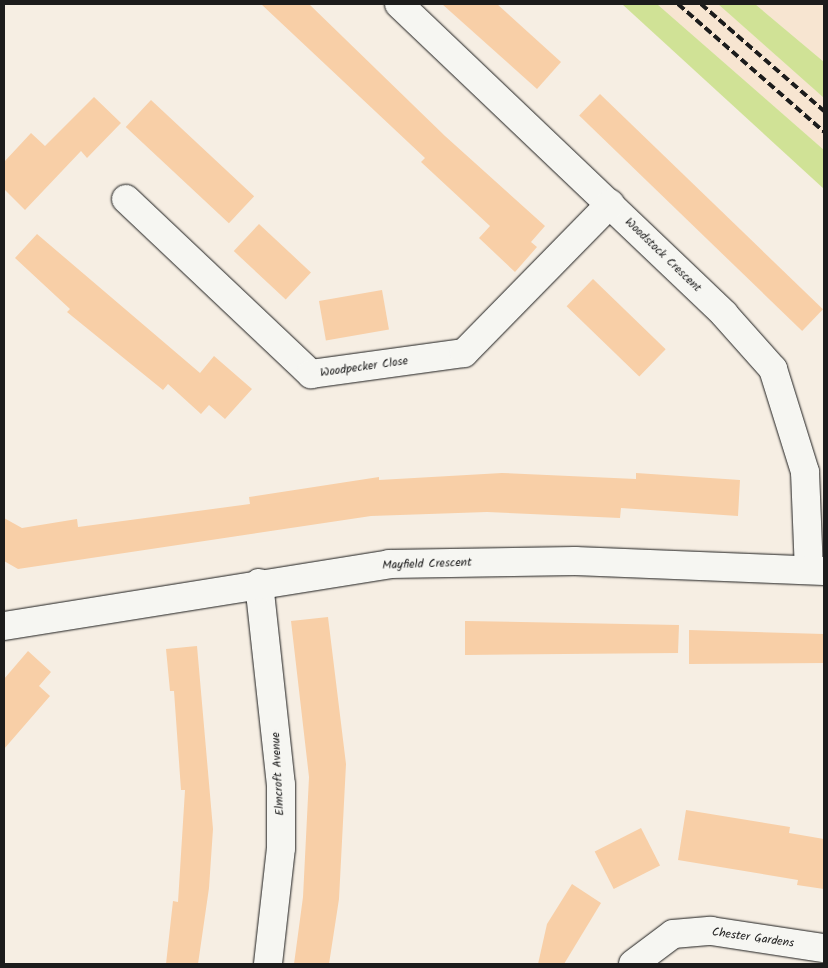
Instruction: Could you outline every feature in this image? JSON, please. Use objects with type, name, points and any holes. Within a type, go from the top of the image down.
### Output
[{"type":"street","name":"Woodstock Crescent","points":[[399,4],[724,314],[773,370],[805,472],[817,570]]},
{"type":"street","name":"Woodpecker Close","points":[[126,199],[311,374],[464,353],[610,204]]},
{"type":"street","name":"Mayfield Crescent","points":[[4,626],[389,564],[575,561],[817,570]]},
{"type":"street","name":"Elmcroft Avenue","points":[[259,584],[281,785],[281,848],[268,964]]},
{"type":"street","name":"Chester Gardens","points":[[634,964],[673,934],[711,931],[824,948]]},
{"type":"shaded area","points":[[657,4],[718,4],[824,98],[824,150]]},
{"type":"shaded area","points":[[755,4],[824,4],[824,62]]},
{"type":"green space","points":[[622,4],[657,4],[824,150],[824,189]]},
{"type":"green space","points":[[718,4],[755,4],[824,62],[824,98]]},
{"type":"building","points":[[261,4],[309,4],[445,136],[545,226],[531,242],[537,247],[515,272],[479,238],[490,226],[421,162],[425,158]]},
{"type":"building","points":[[442,4],[497,4],[561,62],[537,89]]},
{"type":"building","points":[[600,94],[823,309],[802,331],[579,116]]},
{"type":"building","points":[[94,97],[121,123],[87,158],[81,151],[25,210],[4,189],[4,162],[31,133],[45,146]]},
{"type":"building","points":[[151,100],[254,196],[229,223],[126,127]]},
{"type":"building","points":[[259,224],[311,272],[286,299],[234,251]]},
{"type":"building","points":[[37,234],[200,373],[214,356],[252,389],[225,419],[209,405],[201,414],[168,384],[163,390],[67,312],[70,309],[15,258]]},
{"type":"building","points":[[593,279],[666,349],[639,376],[567,306]]},
{"type":"building","points":[[382,290],[389,329],[326,341],[319,301]]},
{"type":"building","points":[[502,473],[636,479],[636,473],[740,480],[738,516],[621,508],[620,518],[487,512],[371,516],[18,569],[4,561],[4,518],[22,528],[77,519],[78,527],[250,504],[249,497],[379,477],[379,480]]},
{"type":"building","points":[[328,617],[346,764],[339,899],[329,964],[294,964],[303,897],[309,777],[291,621]]},
{"type":"building","points":[[465,621],[679,625],[678,653],[465,655]]},
{"type":"building","points":[[689,630],[824,634],[824,663],[689,664]]},
{"type":"building","points":[[197,646],[213,829],[209,888],[198,964],[166,964],[173,901],[178,902],[185,790],[181,790],[174,691],[170,691],[166,649]]},
{"type":"building","points":[[28,651],[51,672],[39,686],[50,696],[4,749],[4,679]]},
{"type":"building","points":[[686,810],[790,827],[789,833],[824,839],[824,889],[797,885],[798,880],[678,860]]},
{"type":"building","points":[[641,828],[660,865],[614,889],[595,852]]},
{"type":"building","points":[[572,884],[601,903],[564,964],[538,964],[547,924]]},
{"type":"railway","points":[[678,4],[824,132]]},
{"type":"railway","points":[[701,4],[824,111]]}]
